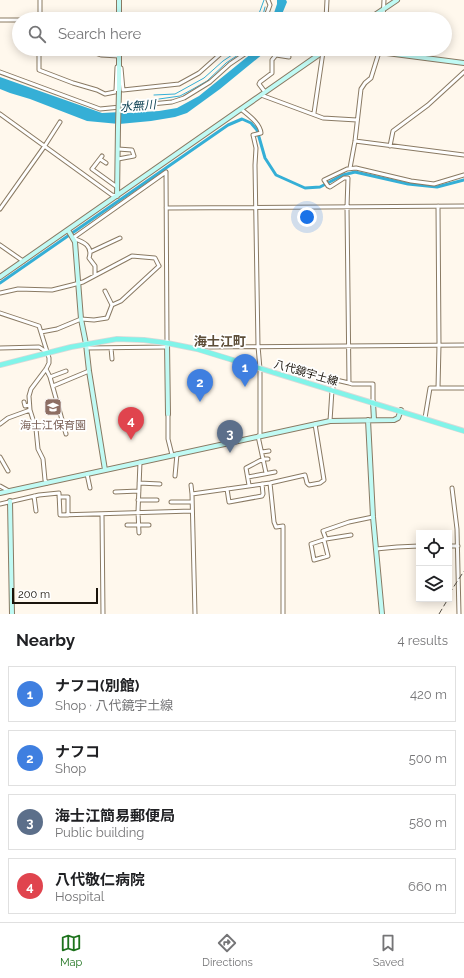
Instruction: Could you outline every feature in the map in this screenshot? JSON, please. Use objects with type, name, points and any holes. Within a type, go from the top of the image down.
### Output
[{"type":"main road","name":"八代鏡宇土線","points":[[0,365],[48,353],[117,340],[144,340],[197,350],[464,430]]},
{"type":"street","points":[[40,0],[40,12]]},
{"type":"street","points":[[119,0],[119,12]]},
{"type":"street","points":[[268,0],[270,5],[268,12]]},
{"type":"street","points":[[326,12],[327,0]]},
{"type":"street","points":[[383,10],[384,0]]},
{"type":"street","points":[[380,12],[397,0]]},
{"type":"street","points":[[0,20],[12,20]]},
{"type":"street","points":[[40,56],[39,70],[105,94],[115,92],[117,67],[119,67]]},
{"type":"street","points":[[117,196],[119,56]]},
{"type":"street","points":[[119,67],[121,68],[123,90],[175,85],[199,73],[218,56]]},
{"type":"street","points":[[0,72],[100,109],[110,109],[135,104],[172,102],[184,98],[210,82],[230,64],[242,56]]},
{"type":"street","points":[[275,56],[272,60],[272,73],[259,84],[263,94],[324,118],[357,120]]},
{"type":"street","points":[[282,56],[289,57]]},
{"type":"street","points":[[0,277],[317,56]]},
{"type":"street","points":[[314,113],[324,56]]},
{"type":"street","points":[[350,168],[355,141],[361,89],[371,78],[378,56]]},
{"type":"street","points":[[415,56],[464,63]]},
{"type":"street","points":[[390,146],[394,131],[428,105],[464,72]]},
{"type":"street","points":[[241,109],[257,124],[261,133],[253,135],[256,148],[258,346],[260,369],[259,436],[265,459],[266,474]]},
{"type":"street","points":[[0,114],[112,195],[117,196]]},
{"type":"street","points":[[0,208],[60,122]]},
{"type":"street","points":[[355,141],[464,154]]},
{"type":"street","points":[[118,149],[132,150],[134,156],[118,159]]},
{"type":"street","points":[[106,162],[101,158],[92,169],[117,187]]},
{"type":"street","points":[[349,382],[348,178],[344,178],[328,186],[324,180],[350,168],[411,181],[434,184],[464,175]]},
{"type":"street","points":[[73,238],[166,172],[168,439],[172,455]]},
{"type":"street","points":[[438,206],[438,388]]},
{"type":"street","points":[[166,208],[464,206]]},
{"type":"street","points":[[68,230],[73,238],[81,319],[87,346],[89,371],[104,470]]},
{"type":"street","points":[[73,238],[79,240],[88,247],[90,252],[89,258],[95,266],[95,275]]},
{"type":"street","points":[[90,252],[120,238]]},
{"type":"street","points":[[0,245],[23,261]]},
{"type":"street","points":[[0,293],[22,288],[52,290],[83,282],[132,256],[155,258],[159,266],[166,268]]},
{"type":"street","points":[[41,332],[57,329],[81,319],[94,320],[107,318],[112,305],[121,301],[159,266]]},
{"type":"street","points":[[105,291],[112,305]]},
{"type":"street","points":[[0,314],[39,326],[48,353],[49,363],[46,370],[31,389],[29,396],[29,405],[36,429],[38,449],[43,459],[45,480],[47,483]]},
{"type":"street","points":[[87,346],[111,348],[167,345]]},
{"type":"street","points":[[206,347],[464,346]]},
{"type":"street","points":[[0,348],[39,347],[48,353]]},
{"type":"street","points":[[214,355],[216,347]]},
{"type":"street","points":[[111,348],[112,359]]},
{"type":"street","points":[[46,370],[53,386],[66,434]]},
{"type":"street","points":[[50,377],[66,371]]},
{"type":"street","points":[[53,386],[89,371]]},
{"type":"street","points":[[330,421],[332,390],[336,380],[349,382],[352,384],[373,384],[374,420]]},
{"type":"street","points":[[426,418],[430,388],[464,388]]},
{"type":"street","points":[[24,402],[25,406],[29,405]]},
{"type":"street","points":[[0,424],[8,418],[30,410]]},
{"type":"street","points":[[0,493],[330,421],[394,420],[398,418],[401,410]]},
{"type":"street","points":[[368,420],[373,517],[382,614]]},
{"type":"street","points":[[192,494],[270,483],[305,476],[307,483],[309,484],[320,483],[324,480],[316,424]]},
{"type":"street","points":[[262,452],[269,451]]},
{"type":"street","points":[[176,476],[177,454]]},
{"type":"street","points":[[0,457],[2,464],[8,471]]},
{"type":"street","points":[[250,485],[246,468],[265,459]]},
{"type":"street","points":[[139,533],[138,500],[140,462]]},
{"type":"street","points":[[248,477],[275,472]]},
{"type":"street","points":[[87,474],[90,488]]},
{"type":"street","points":[[139,483],[160,484]]},
{"type":"street","points":[[270,483],[274,522],[276,527],[283,526],[283,614]]},
{"type":"street","points":[[227,489],[229,502],[262,496],[262,484]]},
{"type":"street","points":[[190,485],[192,494],[195,614]]},
{"type":"street","points":[[0,486],[10,491]]},
{"type":"street","points":[[452,488],[458,546],[459,614]]},
{"type":"street","points":[[115,492],[139,491]]},
{"type":"street","points":[[0,504],[59,492],[60,515],[102,515],[138,512],[192,511]]},
{"type":"street","points":[[34,496],[36,510]]},
{"type":"street","points":[[59,497],[68,496],[68,515]]},
{"type":"street","points":[[138,500],[157,500]]},
{"type":"street","points":[[10,502],[12,614]]},
{"type":"street","points":[[171,502],[192,502]]},
{"type":"street","points":[[102,515],[103,614]]},
{"type":"street","points":[[351,534],[325,540],[311,544],[314,560],[328,556],[325,540],[323,531],[349,522],[373,517]]},
{"type":"street","points":[[127,525],[149,525]]},
{"type":"street","points":[[376,549],[416,546]]},
{"type":"street","points":[[452,546],[458,546]]},
{"type":"water","points":[[277,0],[286,0],[287,2],[283,12],[274,12]]},
{"type":"water","points":[[248,56],[260,56],[220,89],[187,113],[175,117],[151,121],[119,124],[87,121],[10,93],[0,89],[0,77],[102,113],[159,111],[177,108],[199,96]]},
{"type":"waterway","points":[[260,12],[264,0]]},
{"type":"waterway","points":[[264,12],[265,7]]},
{"type":"waterway","name":"水無川","points":[[154,95],[175,94],[204,78],[230,56]]},
{"type":"waterway","name":"水無川","points":[[159,99],[180,96],[193,89],[207,81],[226,63],[236,56]]},
{"type":"waterway","points":[[0,283],[228,125],[242,119],[251,123],[257,130],[265,158],[276,175],[305,188],[320,187],[343,175],[355,172],[408,184],[437,187],[464,180]]},
{"type":"railway","points":[[452,589],[464,571]]},
{"type":"railway","points":[[439,614],[446,602]]},
{"type":"place","name":"ナフコ(別館)","points":[[245,387]]},
{"type":"place","name":"ナフコ","points":[[200,402]]},
{"type":"place","name":"海士江保育園","points":[[53,407]]},
{"type":"place","name":"八代敬仁病院","points":[[131,440]]},
{"type":"place","name":"海士江簡易郵便局","points":[[230,453]]},
{"type":"district","name":"海士江町","points":[[220,341]]}]
